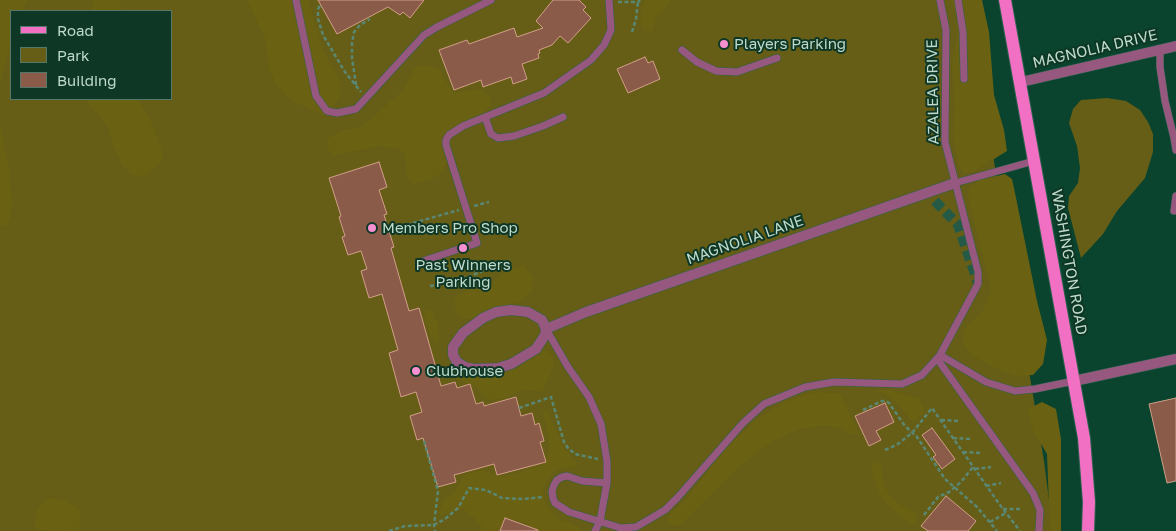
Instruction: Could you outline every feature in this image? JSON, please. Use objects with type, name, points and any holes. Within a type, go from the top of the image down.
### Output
[{"type":"main road","name":"WASHINGTON ROAD","points":[[1005,0],[1084,438],[1089,502],[1088,531]]},
{"type":"street","name":"MAGNOLIA DRIVE","points":[[1020,82],[1176,46]]},
{"type":"street","name":"MAGNOLIA LANE","points":[[546,329],[586,312],[955,183]]},
{"type":"street","points":[[511,310],[528,312],[538,317],[546,329],[536,349],[506,366],[487,369],[465,367],[457,362],[453,355],[453,347],[463,333],[477,322],[496,312],[511,310]]},
{"type":"street","points":[[1074,381],[1176,360]]},
{"type":"lane","points":[[296,0],[316,96],[327,111],[337,112],[356,109],[424,35],[492,0]]},
{"type":"lane","name":"AZALEA DRIVE","points":[[606,484],[582,481],[567,476],[557,480],[552,491],[553,498],[562,508],[581,516],[621,528],[636,527],[665,510],[751,414],[764,404],[805,387],[834,382],[902,384],[913,381],[922,375],[939,358],[978,284],[978,272],[945,142],[946,30],[940,0]]},
{"type":"lane","points":[[958,0],[964,32],[964,79]]},
{"type":"lane","points":[[423,261],[477,243],[455,176],[446,140],[457,129],[544,93],[566,79],[598,54],[611,30],[609,1]]},
{"type":"lane","points":[[682,50],[697,62],[716,71],[737,72],[777,58]]},
{"type":"lane","points":[[1160,50],[1160,67],[1165,101],[1176,150]]},
{"type":"lane","points":[[485,117],[491,134],[498,138],[514,136],[563,117]]},
{"type":"lane","points":[[955,183],[1034,161]]},
{"type":"lane","points":[[1174,211],[1176,196]]},
{"type":"lane","points":[[546,329],[568,367],[589,397],[601,424],[607,461],[606,484],[600,521],[595,531]]},
{"type":"lane","points":[[939,358],[986,382],[1015,391],[1036,389],[1074,381]]},
{"type":"lane","points":[[939,358],[1033,493],[1040,510],[1039,531]]},
{"type":"path","points":[[609,1],[639,1],[632,32]]},
{"type":"path","points":[[320,6],[318,20],[323,35],[345,72],[366,99]]},
{"type":"path","points":[[357,87],[352,58],[354,32],[360,25],[370,19]]},
{"type":"path","points":[[471,207],[489,202]]},
{"type":"path","points":[[388,230],[462,209]]},
{"type":"path","points":[[430,286],[450,283],[481,272],[483,269],[481,260]]},
{"type":"path","points":[[519,408],[551,397],[564,442],[568,448],[575,454],[607,461]]},
{"type":"path","points":[[864,410],[886,401],[889,403],[938,470],[977,507],[997,531]]},
{"type":"path","points":[[885,450],[898,444],[912,432],[932,408],[1020,531]]},
{"type":"path","points":[[941,420],[959,421]]},
{"type":"path","points":[[953,438],[972,439]]},
{"type":"path","points":[[424,441],[438,491],[435,531]]},
{"type":"path","points":[[963,452],[982,453]]},
{"type":"path","points":[[924,515],[938,497],[946,494],[961,482],[974,468],[992,467]]},
{"type":"path","points":[[986,486],[1001,483]]},
{"type":"path","points":[[389,531],[405,526],[434,525],[458,508],[469,488],[486,490],[502,498],[522,499],[546,496]]},
{"type":"path","points":[[990,522],[1004,511],[1020,509]]},
{"type":"green space","points":[[0,0],[967,0],[1044,461],[1053,531],[0,531]]},
{"type":"green space","points":[[1107,98],[1126,101],[1140,110],[1153,134],[1153,152],[1145,178],[1117,211],[1103,234],[1081,258],[1068,208],[1069,196],[1078,183],[1080,168],[1077,146],[1069,123],[1073,109],[1081,100]]},
{"type":"shaded area","points":[[0,0],[28,0],[23,10],[10,10],[10,45],[0,86]]},
{"type":"shaded area","points":[[94,0],[120,0],[121,10],[91,10]]},
{"type":"shaded area","points":[[247,0],[308,0],[324,52],[341,81],[339,100],[323,115],[290,100],[276,84],[268,66],[266,40]]},
{"type":"shaded area","points":[[645,0],[671,0],[655,20],[652,32],[643,30],[640,17]]},
{"type":"shaded area","points":[[950,0],[982,0],[989,32],[994,95],[1004,130],[1007,151],[973,172],[964,173],[958,166],[953,134],[955,110],[952,62],[957,36],[957,16]]},
{"type":"shaded area","points":[[424,65],[438,68],[453,93],[479,89],[490,96],[491,103],[486,112],[451,130],[443,144],[446,163],[444,172],[431,179],[413,184],[407,178],[405,155],[399,149],[379,146],[333,156],[328,149],[327,139],[340,131],[363,126],[404,89],[415,68]]},
{"type":"shaded area","points":[[88,100],[139,100],[150,119],[162,150],[163,158],[152,171],[139,176],[130,173],[122,165],[113,146],[109,130],[89,105]]},
{"type":"shaded area","points":[[0,123],[9,170],[12,205],[10,218],[6,225],[0,226]]},
{"type":"shaded area","points":[[1005,174],[1012,179],[1047,340],[1043,364],[1033,375],[1016,376],[1000,370],[971,355],[963,342],[963,331],[983,310],[991,290],[968,196],[969,187],[980,180]]},
{"type":"shaded area","points":[[524,265],[533,278],[532,292],[520,302],[504,307],[490,308],[476,317],[466,320],[458,316],[454,304],[456,296],[473,288],[492,283],[509,269]]},
{"type":"shaded area","points":[[426,308],[432,310],[438,324],[439,342],[430,336],[424,313]]},
{"type":"shaded area","points":[[546,350],[552,355],[554,364],[542,392],[519,391],[503,399],[489,400],[475,386],[450,377],[446,372],[453,368],[469,374],[495,374],[514,370]]},
{"type":"shaded area","points":[[876,390],[890,390],[919,398],[925,411],[918,419],[912,422],[898,404]]},
{"type":"shaded area","points":[[813,392],[840,393],[859,434],[852,435],[844,429],[825,425],[800,429],[773,441],[747,460],[679,526],[667,523],[670,513],[684,502],[727,447],[758,419],[784,402]]},
{"type":"shaded area","points":[[1042,402],[1056,409],[1061,439],[1061,531],[1050,531],[1047,454],[1033,430],[1028,409]]},
{"type":"shaded area","points":[[542,408],[548,412],[565,450],[576,460],[575,467],[563,468],[552,472],[543,490],[545,503],[557,518],[574,524],[583,531],[530,531],[529,524],[513,519],[503,531],[481,531],[482,527],[462,508],[440,516],[439,512],[445,498],[456,492],[463,475],[482,470],[503,477],[544,465],[549,452],[549,438]]},
{"type":"shaded area","points":[[877,461],[881,466],[884,485],[889,494],[897,503],[916,513],[916,521],[913,524],[908,523],[878,493],[871,469]]},
{"type":"shaded area","points":[[52,498],[66,500],[77,507],[81,518],[78,531],[37,530],[34,522],[37,508],[44,501]]},
{"type":"building","points":[[318,0],[424,0],[410,18],[403,12],[400,15],[388,7],[337,34]]},
{"type":"building","points":[[553,0],[579,0],[586,7],[583,10],[591,18],[568,43],[560,36],[552,45],[539,50],[539,58],[522,64],[527,79],[513,84],[511,77],[483,87],[481,80],[454,90],[439,50],[467,40],[469,44],[514,28],[517,37],[543,28],[536,21]]},
{"type":"building","points":[[645,57],[648,63],[653,61],[660,79],[628,93],[617,69]]},
{"type":"building","name":"Clubhouse","points":[[379,162],[387,187],[379,190],[387,214],[384,215],[394,247],[391,248],[409,311],[419,308],[441,386],[455,382],[457,388],[470,384],[476,404],[483,402],[484,406],[516,397],[521,416],[532,413],[535,425],[539,423],[544,441],[540,442],[546,462],[497,475],[494,464],[454,475],[456,482],[438,487],[423,438],[417,440],[410,416],[422,412],[416,392],[401,397],[389,353],[398,350],[382,294],[369,298],[361,271],[367,269],[361,251],[348,255],[342,237],[345,236],[339,217],[341,216],[329,178]]},
{"type":"building","points":[[1176,398],[1176,481],[1167,483],[1149,404]]},
{"type":"building","points":[[885,403],[894,422],[876,431],[881,440],[869,446],[855,416]]},
{"type":"building","points":[[932,428],[955,459],[942,469],[933,457],[936,455],[922,435]]},
{"type":"building","points":[[946,496],[976,521],[968,531],[928,531],[921,526]]},
{"type":"building","points":[[505,518],[538,530],[538,531],[500,531]]},
{"type":"tunnel","points":[[935,201],[958,225],[978,283]]},
{"type":"place","name":"Players Parking","points":[[724,44]]},
{"type":"place","name":"Members Pro Shop","points":[[372,228]]},
{"type":"place","name":"Past Winners Parking","points":[[463,248]]},
{"type":"place","name":"Clubhouse","points":[[416,371]]}]
